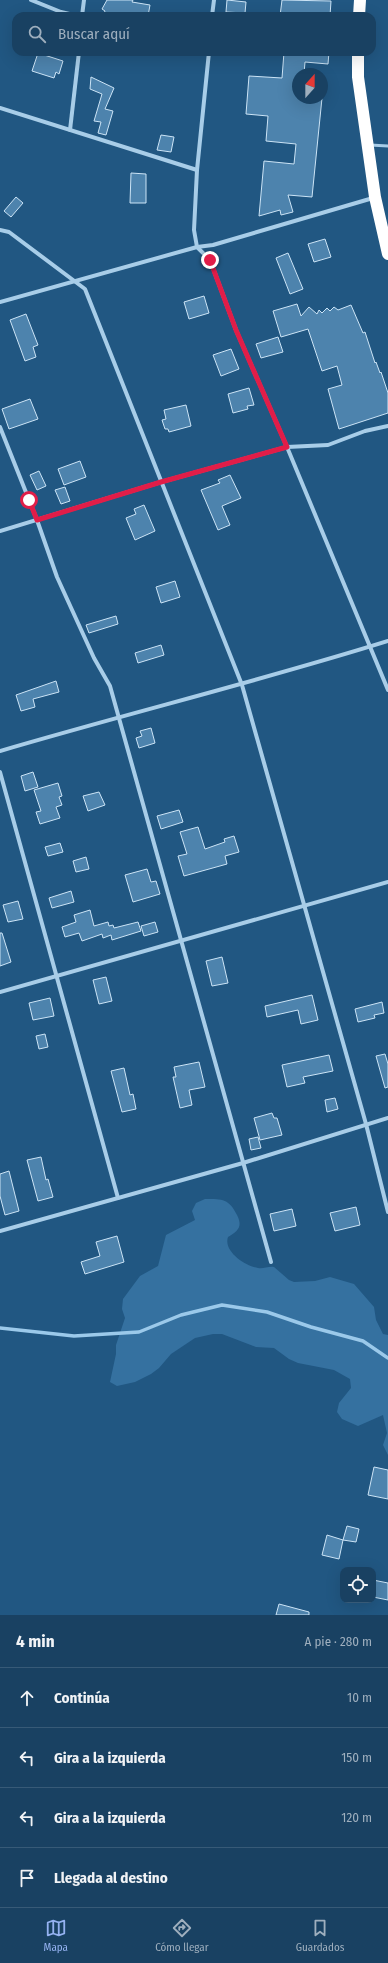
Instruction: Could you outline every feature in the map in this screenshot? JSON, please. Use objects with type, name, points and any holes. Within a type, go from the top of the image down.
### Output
[{"type":"highway","points":[[358,12],[360,0]]},
{"type":"highway","points":[[358,56],[358,77],[375,198],[388,254]]},
{"type":"street","points":[[31,0],[61,12]]},
{"type":"street","points":[[82,12],[84,0]]},
{"type":"street","points":[[212,12],[214,0]]},
{"type":"street","points":[[70,130],[79,56]]},
{"type":"street","points":[[209,56],[194,230],[197,247],[210,260],[236,330],[287,447],[388,690]]},
{"type":"street","points":[[0,108],[198,170]]},
{"type":"street","points":[[0,302],[197,247],[213,245],[375,198]]},
{"type":"street","points":[[0,230],[9,232],[85,289],[242,684],[366,1124],[388,1212]]},
{"type":"street","points":[[0,531],[161,482],[287,447],[328,445],[365,431],[388,426]]},
{"type":"street","points":[[0,427],[37,520],[57,577],[94,658],[110,686],[271,1262]]},
{"type":"street","points":[[0,751],[119,716],[242,684],[388,641]]},
{"type":"street","points":[[0,772],[118,1198]]},
{"type":"street","points":[[0,992],[182,942],[304,905],[388,882]]},
{"type":"street","points":[[0,1231],[244,1163],[388,1118]]},
{"type":"lane","points":[[368,144],[388,146]]},
{"type":"shaded area","points":[[205,1199],[225,1201],[234,1210],[240,1223],[237,1231],[228,1237],[227,1242],[232,1252],[241,1261],[258,1268],[274,1267],[289,1280],[294,1282],[315,1281],[330,1277],[354,1284],[374,1307],[376,1320],[383,1334],[388,1335],[388,1455],[383,1445],[387,1433],[383,1415],[358,1426],[342,1419],[337,1412],[339,1403],[351,1388],[350,1379],[334,1370],[298,1363],[289,1359],[274,1348],[256,1347],[222,1334],[213,1334],[195,1338],[171,1354],[159,1368],[151,1374],[135,1382],[117,1386],[110,1382],[116,1354],[116,1345],[125,1318],[122,1309],[123,1299],[140,1276],[158,1266],[166,1235],[195,1220],[192,1211],[196,1203]]},
{"type":"building","points":[[107,0],[133,0],[132,2],[150,5],[149,12],[105,12],[102,9]]},
{"type":"building","points":[[227,0],[246,2],[245,12],[226,12]]},
{"type":"building","points":[[282,0],[331,1],[330,12],[280,12]]},
{"type":"building","points":[[37,56],[47,56],[63,61],[59,74],[56,72],[54,78],[32,71]]},
{"type":"building","points":[[284,56],[329,56],[328,64],[305,62],[304,68],[292,68],[292,104],[321,104],[312,197],[288,195],[293,212],[281,215],[280,210],[259,216],[264,161],[294,164],[296,144],[266,141],[268,116],[246,114],[249,76],[282,78]]},
{"type":"building","points":[[91,77],[114,88],[105,109],[113,111],[106,135],[98,133],[101,122],[94,121],[102,94],[90,89]]},
{"type":"building","points":[[161,135],[174,137],[171,152],[157,150]]},
{"type":"building","points":[[131,173],[146,174],[146,203],[130,203]]},
{"type":"building","points":[[16,197],[23,203],[11,217],[4,211]]},
{"type":"building","points":[[325,239],[331,257],[314,262],[308,244]]},
{"type":"building","points":[[288,253],[303,289],[290,294],[276,258]]},
{"type":"building","points":[[204,296],[209,313],[189,319],[184,302]]},
{"type":"building","points":[[297,304],[301,316],[309,307],[317,314],[319,310],[322,313],[327,308],[330,311],[334,307],[338,310],[351,305],[363,333],[365,332],[375,363],[376,362],[380,373],[381,372],[388,393],[388,413],[339,429],[328,389],[342,385],[337,366],[322,371],[308,329],[281,337],[273,311]]},
{"type":"building","points":[[26,314],[38,345],[33,347],[36,357],[25,361],[10,320]]},
{"type":"building","points":[[278,337],[283,352],[261,358],[256,344]]},
{"type":"building","points":[[231,349],[239,369],[221,376],[213,355]]},
{"type":"building","points":[[249,388],[254,405],[247,406],[248,409],[233,413],[228,394]]},
{"type":"building","points":[[30,399],[38,419],[9,429],[2,409]]},
{"type":"building","points":[[186,405],[191,426],[169,432],[168,429],[165,429],[162,420],[166,419],[164,410]]},
{"type":"building","points":[[80,461],[86,477],[64,485],[58,469]]},
{"type":"building","points":[[39,471],[46,486],[37,490],[30,475]]},
{"type":"building","points":[[230,475],[241,498],[222,506],[230,525],[218,530],[201,490],[220,483],[218,480]]},
{"type":"building","points":[[65,487],[70,501],[61,504],[55,490]]},
{"type":"building","points":[[144,505],[155,531],[135,540],[126,518],[136,514],[134,509]]},
{"type":"building","points":[[175,581],[180,597],[161,603],[156,587]]},
{"type":"building","points":[[116,616],[118,624],[89,633],[86,625]]},
{"type":"building","points":[[161,645],[164,655],[138,663],[135,653]]},
{"type":"building","points":[[56,681],[59,692],[33,699],[35,707],[21,711],[16,695]]},
{"type":"building","points":[[151,728],[155,743],[139,748],[136,738],[142,736],[140,731]]},
{"type":"building","points":[[33,772],[38,787],[25,791],[21,776]]},
{"type":"building","points":[[58,783],[62,796],[59,797],[62,805],[56,807],[60,818],[40,824],[36,812],[41,811],[34,790]]},
{"type":"building","points":[[99,792],[105,805],[88,811],[83,796]]},
{"type":"building","points":[[179,810],[183,822],[161,829],[157,816]]},
{"type":"building","points":[[198,827],[205,849],[225,842],[224,839],[234,836],[239,852],[225,856],[227,864],[184,876],[178,856],[187,854],[180,832]]},
{"type":"building","points":[[60,843],[63,852],[48,856],[45,847]]},
{"type":"building","points":[[86,857],[89,869],[76,872],[73,861]]},
{"type":"building","points":[[147,869],[151,882],[156,881],[160,894],[133,902],[125,875]]},
{"type":"building","points":[[71,891],[74,902],[52,908],[49,898]]},
{"type":"building","points":[[18,901],[23,919],[8,922],[3,905]]},
{"type":"building","points":[[90,910],[94,926],[108,922],[109,926],[113,925],[114,928],[138,922],[141,931],[112,940],[111,935],[103,938],[102,934],[82,941],[79,933],[65,937],[62,927],[76,922],[74,915]]},
{"type":"building","points":[[155,922],[158,932],[144,936],[141,926]]},
{"type":"building","points":[[0,933],[2,933],[11,962],[0,966]]},
{"type":"building","points":[[222,957],[228,983],[212,986],[206,961]]},
{"type":"building","points":[[106,977],[112,1001],[99,1004],[93,980]]},
{"type":"building","points":[[312,995],[318,1020],[301,1024],[298,1010],[267,1017],[265,1006]]},
{"type":"building","points":[[50,998],[54,1016],[33,1020],[29,1003]]},
{"type":"building","points":[[382,1002],[384,1013],[374,1015],[375,1018],[358,1022],[355,1009]]},
{"type":"building","points":[[45,1034],[48,1047],[39,1049],[36,1036]]},
{"type":"building","points":[[385,1054],[388,1064],[388,1087],[385,1088],[376,1056]]},
{"type":"building","points":[[329,1055],[333,1071],[303,1077],[305,1083],[287,1087],[282,1065]]},
{"type":"building","points":[[199,1062],[205,1087],[189,1090],[192,1105],[180,1108],[173,1077],[176,1077],[174,1067]]},
{"type":"building","points":[[124,1068],[130,1095],[133,1094],[136,1109],[122,1112],[111,1071]]},
{"type":"building","points":[[335,1098],[338,1109],[327,1112],[325,1100]]},
{"type":"building","points":[[272,1113],[274,1118],[277,1118],[282,1135],[260,1140],[254,1118]]},
{"type":"building","points":[[258,1137],[261,1148],[251,1150],[249,1139]]},
{"type":"building","points":[[41,1157],[46,1180],[48,1179],[53,1197],[38,1201],[27,1160]]},
{"type":"building","points":[[9,1171],[19,1211],[5,1215],[0,1196],[0,1174]]},
{"type":"building","points":[[356,1207],[360,1225],[335,1231],[330,1213]]},
{"type":"building","points":[[292,1209],[296,1226],[274,1231],[270,1214]]},
{"type":"building","points":[[117,1236],[124,1262],[85,1274],[81,1262],[100,1256],[96,1242]]},
{"type":"building","points":[[374,1467],[388,1470],[388,1499],[368,1495]]},
{"type":"building","points":[[347,1526],[359,1529],[356,1542],[343,1540]]},
{"type":"building","points":[[327,1535],[343,1540],[339,1559],[322,1555]]},
{"type":"building","points":[[376,1581],[388,1583],[388,1600],[376,1598]]},
{"type":"building","points":[[279,1604],[309,1612],[309,1615],[276,1615]]},
{"type":"waterway","points":[[0,1328],[74,1336],[139,1332],[181,1315],[222,1305],[267,1312],[311,1327],[363,1341],[388,1358]]},
{"type":"route","points":[[29,500],[37,520],[161,482],[287,447],[236,330],[210,260]]}]
